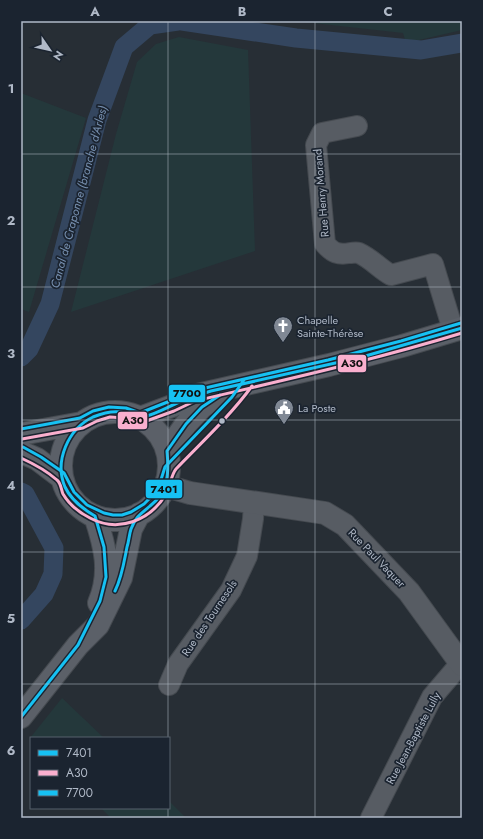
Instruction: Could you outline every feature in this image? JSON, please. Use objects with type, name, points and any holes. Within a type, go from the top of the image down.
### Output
[{"type":"main road","points":[[140,418],[193,396],[329,365],[402,346],[458,329]]},
{"type":"main road","points":[[167,451],[186,424],[202,406],[236,386]]},
{"type":"main road","points":[[110,412],[125,413],[140,418],[152,426],[161,438],[167,451],[169,470],[167,482],[161,495],[151,506],[139,514],[125,519],[110,520],[95,516],[80,508],[69,494],[62,478],[61,463],[64,448],[71,434],[82,423],[95,416],[110,412]]},
{"type":"main road","points":[[21,434],[82,423]]},
{"type":"main road","points":[[21,452],[37,459],[62,478]]},
{"type":"main road","points":[[21,718],[78,645],[98,625],[121,578],[131,529],[139,514]]},
{"type":"main road","points":[[78,645],[100,601],[106,577],[104,547],[95,516]]},
{"type":"street","name":"Rue Henry Morand","points":[[357,126],[322,133],[316,144],[325,244],[330,250],[340,255],[358,252],[391,275],[433,264],[458,329]]},
{"type":"street","name":"Rue Paul Vaquer","points":[[167,482],[173,488],[190,493],[325,514],[345,525],[409,592],[461,664]]},
{"type":"street","name":"Rue des Tournesols","points":[[169,686],[178,664],[231,590],[244,563],[253,519],[254,502]]},
{"type":"street","name":"Rue Jean-Baptiste Lully","points":[[371,818],[432,697],[461,664]]},
{"type":"green space","points":[[295,21],[462,21],[462,30],[406,43],[403,33]]},
{"type":"green space","points":[[179,37],[248,50],[255,251],[71,312],[116,134],[137,62],[156,44]]},
{"type":"green space","points":[[21,93],[86,118],[29,312],[21,309]]},
{"type":"green space","points":[[62,698],[103,737],[31,737]]},
{"type":"green space","points":[[170,802],[186,818],[107,818],[109,816],[102,809],[170,809]]},
{"type":"waterway","name":"Canal de Craponne (branche d'Arles)","points":[[21,357],[29,349],[50,304],[97,120],[124,47],[150,25],[178,21]]},
{"type":"waterway","name":"Canal de Craponne (branche d'Arles)","points":[[182,21],[296,38],[421,50],[462,43]]},
{"type":"waterway","name":"Canal de Craponne (branche d'Arles)","points":[[21,492],[25,494],[54,548],[53,574],[44,594],[21,620]]},
{"type":"transit line","name":"7700","points":[[21,429],[80,418],[93,411],[109,407],[126,408],[140,413],[192,391],[328,360],[401,341],[461,323]]},
{"type":"transit line","name":"7401","points":[[21,717],[78,645],[100,601],[106,577],[104,547],[95,516],[74,500],[65,487],[62,477],[62,457],[70,438],[84,422],[93,417],[113,412],[121,412],[143,417],[211,391],[362,357],[462,328]]},
{"type":"transit line","name":"A30","points":[[22,439],[83,428],[97,421],[110,417],[124,418],[141,423],[174,411],[195,401],[362,361],[462,333]]},
{"type":"transit line","name":"7700","points":[[23,447],[64,473],[74,492],[87,505],[104,513],[122,515],[131,512],[144,504],[153,495],[159,486],[165,467],[232,397],[244,380]]},
{"type":"transit line","name":"A30","points":[[21,458],[40,468],[57,480],[68,501],[86,516],[111,524],[132,522],[151,511],[159,503],[166,494],[176,469],[225,418],[252,386]]},
{"type":"transit line","name":"7401","points":[[115,591],[121,575],[130,531],[135,521],[156,500],[164,488],[168,474],[167,451],[186,424],[202,407],[220,395]]},
{"type":"place","name":"Chapelle Sainte-Thérèse","points":[[283,343]]},
{"type":"place","name":"La Poste","points":[[284,425]]}]
